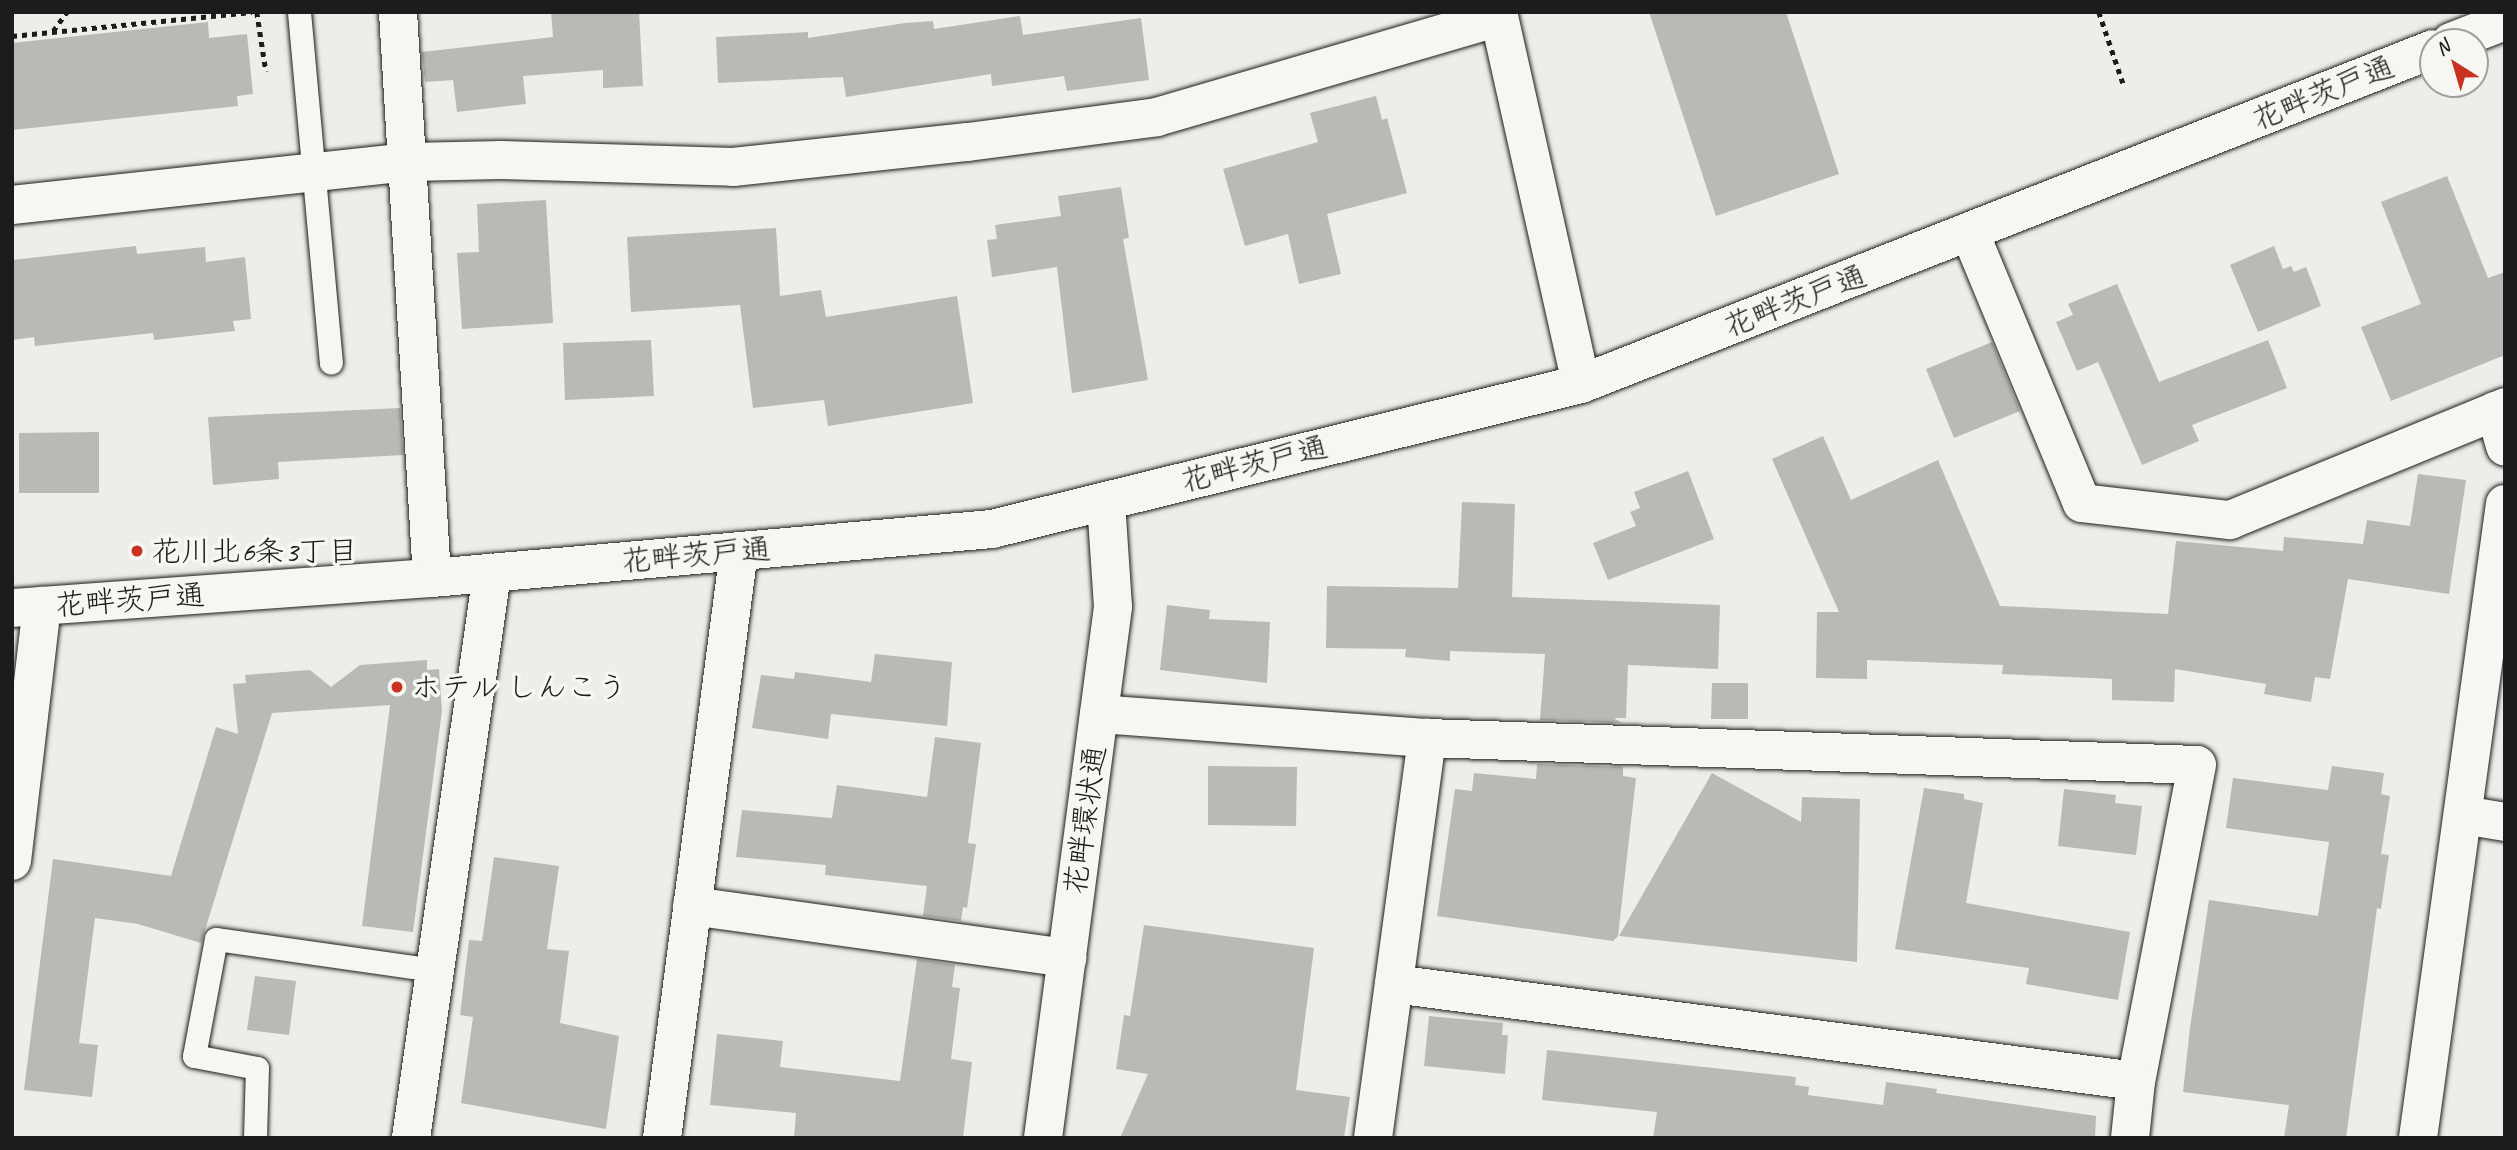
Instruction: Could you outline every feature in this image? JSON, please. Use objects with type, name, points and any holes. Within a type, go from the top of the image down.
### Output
[{"type":"street","points":[[398,12],[410,162],[432,578]]},
{"type":"street","points":[[12,205],[410,162],[501,160],[733,167],[1022,135],[1157,117],[1498,15],[1581,384]]},
{"type":"street","points":[[2485,28],[2505,20]]},
{"type":"street","name":"花畔茨戸通","points":[[27,607],[432,578],[992,529],[1581,384],[2419,55]]},
{"type":"street","points":[[1970,233],[2082,503],[2230,520],[2501,422]]},
{"type":"street","name":"花畔環状通","points":[[1043,1138],[1113,607],[1106,501]]},
{"type":"street","points":[[2418,1138],[2505,504]]},
{"type":"street","points":[[662,1138],[739,551]]},
{"type":"street","points":[[411,1138],[492,573]]},
{"type":"street","points":[[12,861],[27,607]]},
{"type":"street","points":[[1099,714],[1427,738],[2197,765],[2136,1082],[2130,1138]]},
{"type":"street","points":[[1373,1138],[1427,738]]},
{"type":"street","points":[[2463,815],[2505,822]]},
{"type":"street","points":[[692,906],[1067,958]]},
{"type":"street","points":[[1394,984],[2136,1082]]},
{"type":"lane","points":[[299,12],[331,363]]},
{"type":"lane","points":[[255,1138],[257,1068],[194,1056],[216,939],[435,971]]},
{"type":"path","points":[[53,31],[67,12]]},
{"type":"path","points":[[12,36],[252,12]]},
{"type":"path","points":[[2099,12],[2124,86]]},
{"type":"building","points":[[551,12],[639,12],[643,86],[603,88],[603,70],[523,76],[526,104],[457,112],[453,80],[425,82],[422,52],[553,37]]},
{"type":"building","points":[[1649,12],[1786,12],[1839,174],[1716,216]]},
{"type":"building","points":[[1020,16],[1023,35],[1141,18],[1149,80],[1067,91],[1064,76],[992,86],[991,74],[846,97],[843,77],[718,83],[716,37],[808,32],[808,38],[905,23],[933,21],[934,29]]},
{"type":"building","points":[[208,22],[209,38],[247,34],[253,94],[237,96],[238,106],[12,130],[12,43]]},
{"type":"building","points":[[1376,96],[1382,120],[1387,118],[1407,193],[1327,214],[1341,274],[1299,284],[1288,234],[1245,246],[1223,169],[1318,142],[1310,113]]},
{"type":"building","points":[[2447,176],[2488,278],[2505,272],[2505,355],[2391,401],[2361,327],[2421,304],[2381,202]]},
{"type":"building","points":[[1121,187],[1129,238],[1123,239],[1148,380],[1072,393],[1057,267],[992,277],[987,240],[997,239],[995,225],[1061,216],[1058,196]]},
{"type":"building","points":[[546,200],[553,323],[462,329],[457,253],[479,252],[477,204]]},
{"type":"building","points":[[776,228],[780,296],[821,290],[826,317],[957,296],[973,403],[828,426],[824,400],[753,408],[740,305],[631,312],[627,237]]},
{"type":"building","points":[[136,246],[137,254],[205,247],[206,262],[245,257],[251,319],[233,321],[235,331],[154,340],[153,333],[35,346],[34,337],[12,340],[12,260]]},
{"type":"building","points":[[2274,246],[2283,269],[2291,266],[2294,272],[2306,267],[2321,306],[2258,332],[2230,265]]},
{"type":"building","points":[[2117,284],[2159,382],[2268,340],[2287,388],[2192,425],[2199,441],[2142,465],[2098,362],[2077,371],[2056,322],[2073,315],[2068,304]]},
{"type":"building","points":[[651,340],[654,396],[565,400],[563,343]]},
{"type":"building","points":[[1992,342],[2020,411],[1954,438],[1926,369]]},
{"type":"building","points":[[400,408],[403,455],[278,462],[279,479],[213,485],[208,417]]},
{"type":"building","points":[[99,432],[99,493],[19,493],[19,433]]},
{"type":"building","points":[[1823,436],[1851,500],[1938,460],[2000,606],[2168,614],[2176,541],[2283,551],[2284,537],[2363,544],[2367,520],[2410,526],[2418,474],[2466,480],[2449,594],[2348,579],[2330,679],[2315,677],[2311,702],[2264,694],[2266,684],[2175,669],[2174,702],[2112,700],[2112,679],[2002,674],[2003,665],[1867,660],[1867,679],[1816,678],[1817,612],[1839,612],[1772,459]]},
{"type":"building","points":[[1688,471],[1714,539],[1608,580],[1593,543],[1636,526],[1630,512],[1640,508],[1634,492]]},
{"type":"building","points":[[1462,502],[1515,504],[1512,597],[1720,605],[1718,669],[1628,665],[1626,718],[1614,718],[1622,723],[1540,720],[1545,654],[1450,651],[1450,661],[1405,657],[1406,649],[1326,648],[1327,586],[1458,588]]},
{"type":"building","points":[[1167,605],[1210,610],[1209,619],[1270,622],[1267,683],[1160,670]]},
{"type":"building","points":[[875,654],[952,662],[947,726],[831,714],[828,739],[752,728],[761,675],[794,679],[795,672],[871,682]]},
{"type":"building","points":[[427,660],[427,670],[439,669],[442,711],[413,932],[362,926],[390,705],[272,713],[201,943],[138,924],[95,918],[79,1043],[98,1045],[92,1097],[24,1090],[53,859],[171,876],[216,727],[238,734],[233,684],[246,683],[245,675],[310,670],[331,687],[360,665]]},
{"type":"building","points":[[1712,683],[1748,683],[1748,719],[1711,719]]},
{"type":"building","points":[[935,737],[981,743],[968,843],[976,844],[967,908],[963,907],[961,921],[923,916],[927,886],[825,875],[826,865],[736,857],[742,810],[832,818],[837,785],[927,797]]},
{"type":"building","points":[[1537,764],[1623,767],[1623,776],[1636,778],[1618,936],[1613,941],[1437,916],[1455,789],[1472,791],[1474,773],[1536,779]]},
{"type":"building","points":[[1208,766],[1297,767],[1296,826],[1208,825]]},
{"type":"building","points":[[2332,766],[2384,773],[2381,794],[2390,796],[2381,854],[2389,855],[2381,909],[2377,908],[2346,1138],[2284,1138],[2289,1105],[2183,1092],[2190,1028],[2209,900],[2318,916],[2329,842],[2226,828],[2233,778],[2328,790]]},
{"type":"building","points":[[1712,773],[1801,822],[1802,797],[1860,799],[1857,962],[1619,936]]},
{"type":"building","points":[[1924,788],[1964,794],[1964,799],[1983,803],[1966,903],[2130,932],[2118,1000],[2026,984],[2029,968],[1895,949]]},
{"type":"building","points":[[2064,789],[2116,795],[2115,803],[2142,806],[2136,855],[2058,846]]},
{"type":"building","points":[[494,857],[559,866],[547,949],[569,951],[560,1023],[619,1036],[606,1129],[461,1103],[473,1017],[460,1015],[469,940],[482,941]]},
{"type":"building","points":[[1144,925],[1314,948],[1296,1090],[1350,1097],[1344,1138],[1120,1138],[1148,1074],[1116,1069],[1124,1015],[1130,1016]]},
{"type":"building","points":[[917,959],[955,965],[952,987],[960,988],[951,1059],[972,1062],[963,1138],[794,1138],[796,1113],[710,1105],[717,1034],[783,1041],[780,1067],[900,1081]]},
{"type":"building","points":[[255,976],[296,981],[289,1035],[247,1030]]},
{"type":"building","points":[[1429,1016],[1503,1023],[1502,1035],[1508,1035],[1505,1074],[1424,1066]]},
{"type":"building","points":[[1547,1050],[1796,1077],[1795,1085],[1809,1087],[1808,1095],[1883,1105],[1886,1082],[1937,1089],[1936,1093],[2096,1116],[2095,1138],[1653,1138],[1657,1112],[1542,1100]]},
{"type":"place","name":"花川北6条3丁目","points":[[137,551]]},
{"type":"place","name":"ホテル しんこう","points":[[397,687]]}]
